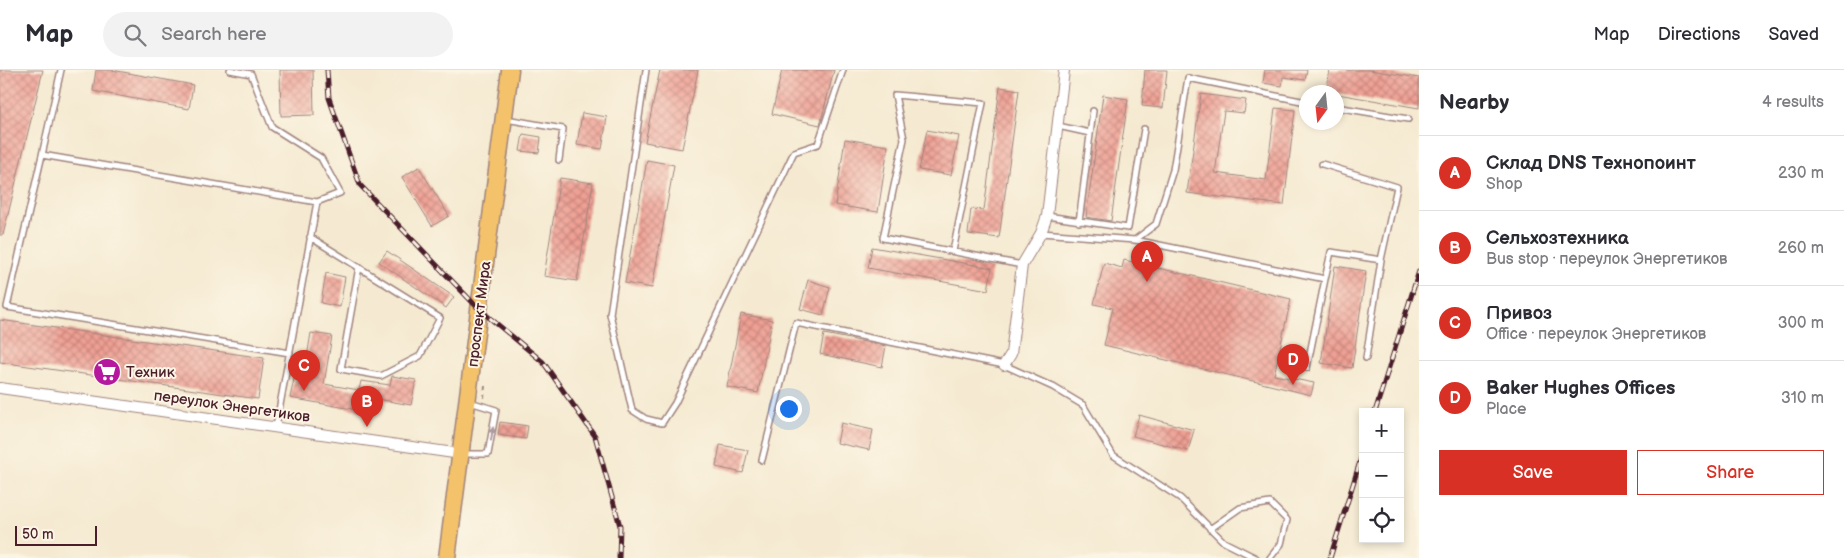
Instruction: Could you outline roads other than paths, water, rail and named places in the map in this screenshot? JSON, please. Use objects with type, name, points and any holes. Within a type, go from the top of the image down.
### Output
[{"type":"main road","name":"проспект Мира","points":[[447,558],[461,454],[475,403],[510,70]]},
{"type":"street","points":[[1004,365],[1011,354],[1022,265],[1047,216],[1064,70]]},
{"type":"street","name":"переулок Энергетиков","points":[[0,388],[461,454]]},
{"type":"lane","points":[[61,70],[7,307],[290,353]]},
{"type":"lane","points":[[42,155],[317,202],[340,193],[321,158],[272,127],[251,74],[230,70]]},
{"type":"lane","points":[[646,70],[610,314],[632,410],[646,419],[662,423],[675,403],[794,152],[818,144],[844,70]]},
{"type":"lane","points":[[1136,240],[1156,224],[1173,170],[1188,78],[1299,101]]},
{"type":"lane","points":[[952,251],[983,103],[896,96],[904,139],[883,238],[1022,265]]},
{"type":"lane","points":[[1344,108],[1408,120]]},
{"type":"lane","points":[[1080,222],[1093,110]]},
{"type":"lane","points":[[504,119],[564,129],[559,160]]},
{"type":"lane","points":[[1058,126],[1090,133]]},
{"type":"lane","points":[[1047,216],[1128,228],[1144,129]]},
{"type":"lane","points":[[1322,164],[1397,187],[1381,260],[1366,358]]},
{"type":"lane","points":[[276,428],[317,202]]},
{"type":"lane","points":[[1040,233],[1136,240],[1325,279]]},
{"type":"lane","points":[[310,237],[440,318],[420,356],[381,376],[341,369],[359,268]]},
{"type":"lane","points":[[1307,368],[1331,252],[1381,260]]},
{"type":"lane","points":[[762,460],[796,324],[1004,365],[1053,387],[1083,406],[1113,455],[1180,498],[1224,542],[1256,558]]},
{"type":"lane","points":[[461,454],[488,454],[496,410],[475,403]]},
{"type":"lane","points":[[1210,528],[1240,508],[1270,503],[1287,520],[1280,544],[1270,558]]},
{"type":"railway","points":[[327,70],[329,98],[360,185],[479,309],[543,362],[595,436],[620,526],[619,558]]},
{"type":"railway","points":[[1376,408],[1419,271]]},
{"type":"railway","points":[[1330,558],[1363,453]]},
{"type":"place","name":"Склад DNS Технопоинт","points":[[1147,282]]},
{"type":"place","name":"Техник","points":[[107,372]]},
{"type":"place","name":"Baker Hughes Offices","points":[[1293,385]]},
{"type":"place","name":"Привоз","points":[[304,391]]},
{"type":"place","name":"Сельхозтехника","points":[[367,427]]}]
